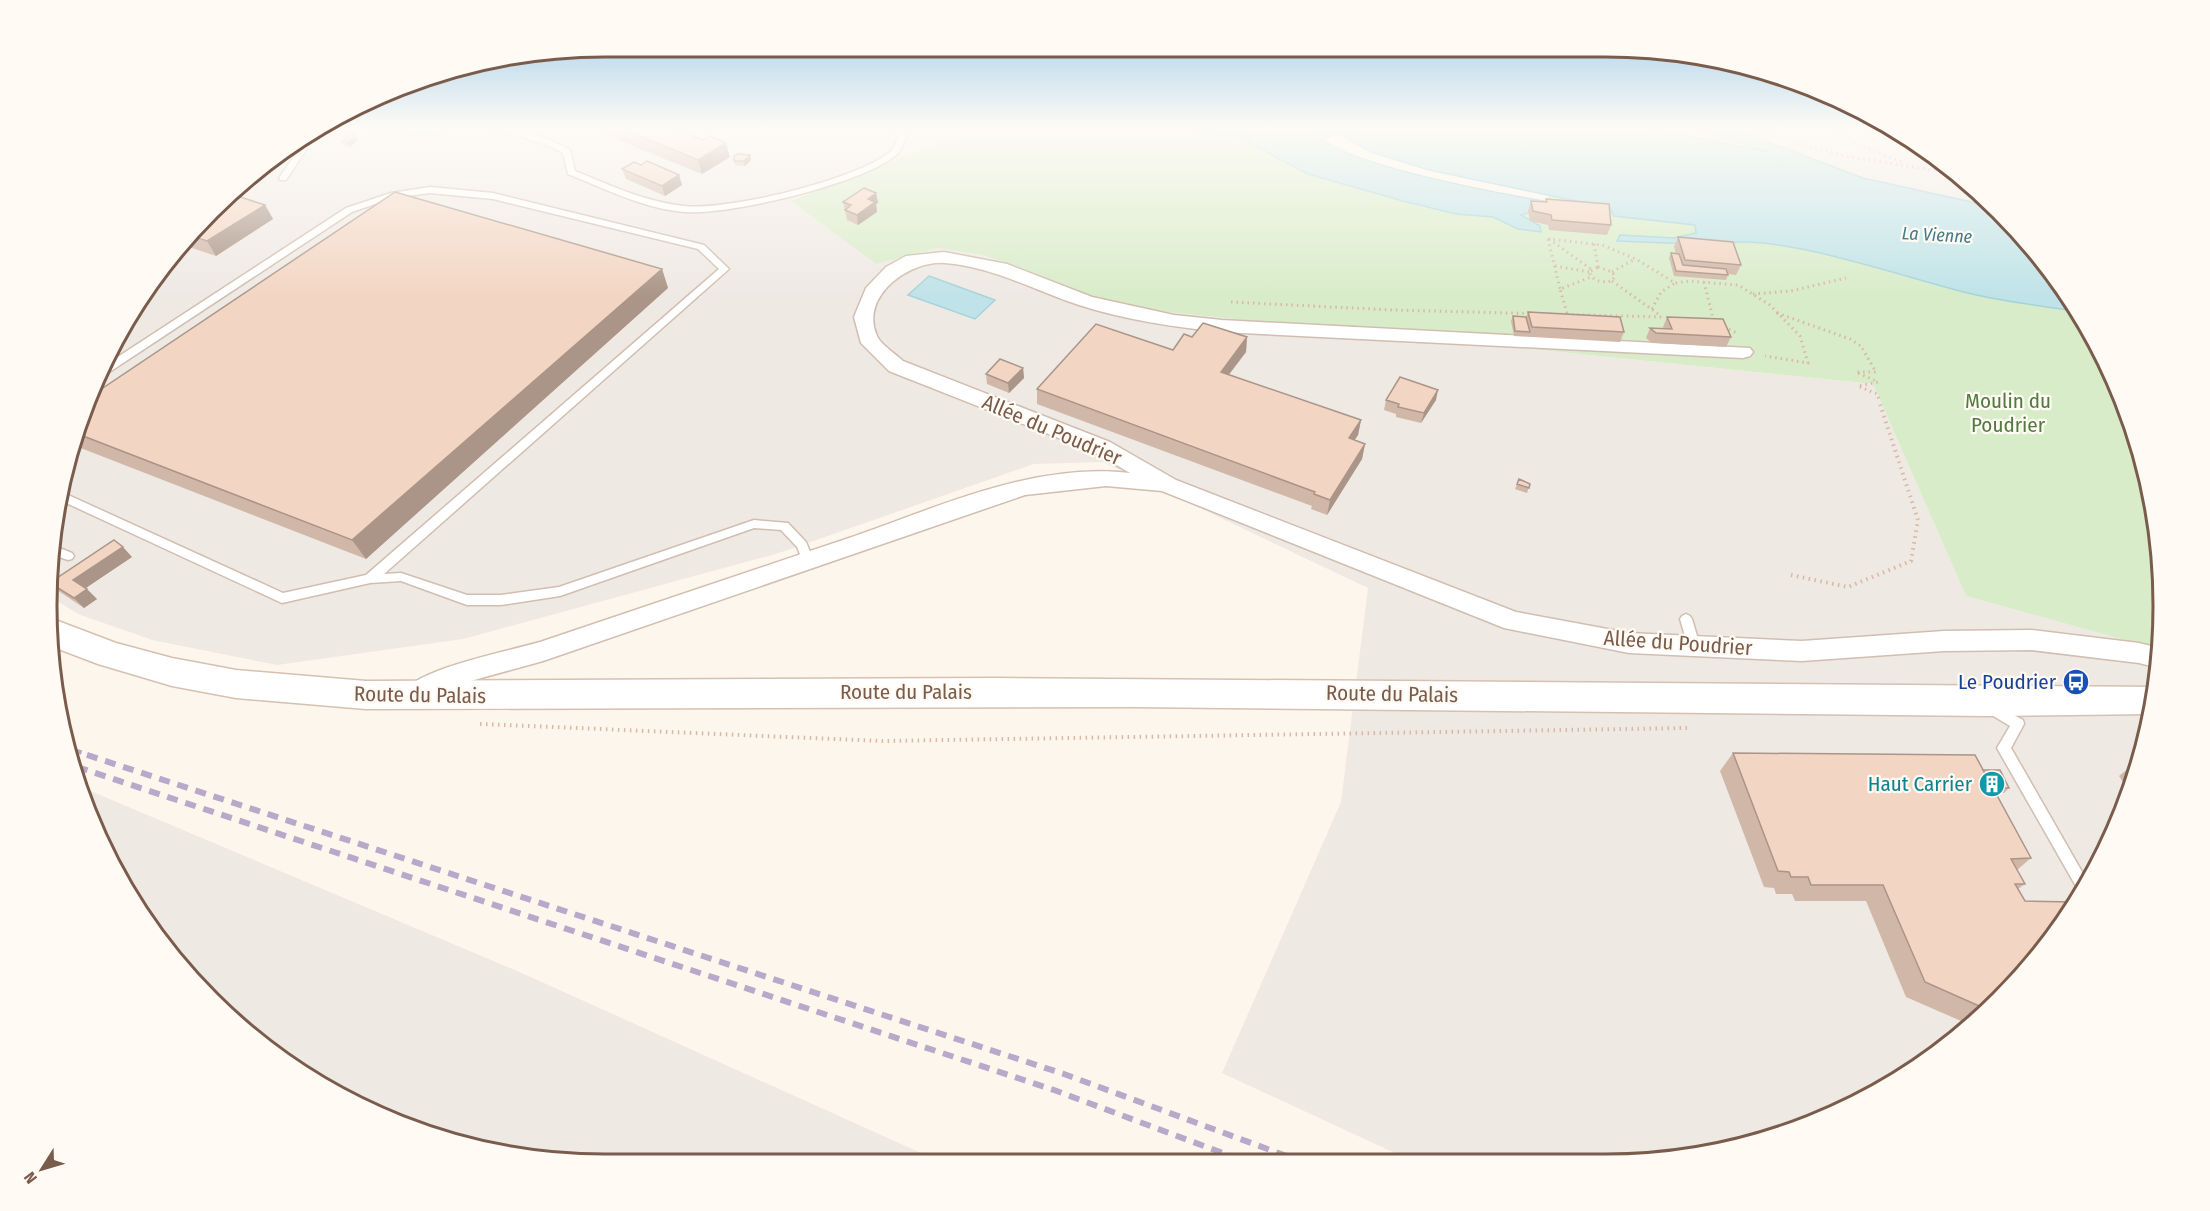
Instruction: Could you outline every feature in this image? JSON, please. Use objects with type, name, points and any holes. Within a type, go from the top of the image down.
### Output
[{"type":"main road","name":"Route du Palais","points":[[58,635],[73,642],[172,672],[291,692],[408,698],[719,692],[1093,692],[1982,702],[2144,700]]},
{"type":"street","name":"Allée du Poudrier","points":[[1749,347],[1245,328],[1174,321],[1086,301],[1001,268],[944,257],[912,261],[893,271],[873,292],[864,317],[868,339],[896,366],[1102,447],[1168,485],[1513,621],[1629,643],[1802,651],[1944,641],[2031,640],[2150,656]]},
{"type":"street","points":[[408,698],[449,677],[534,654],[1023,487],[1106,478],[1168,485]]},
{"type":"lane","points":[[600,184],[634,197],[686,209],[728,206],[781,196],[822,184]]},
{"type":"lane","points":[[113,365],[349,210],[391,196],[430,190],[493,196],[701,247],[724,269],[370,579]]},
{"type":"lane","points":[[68,500],[282,598],[370,579],[401,577],[467,600],[501,600],[561,591],[754,524],[784,526],[802,545],[808,561]]},
{"type":"lane","points":[[60,552],[68,556]]},
{"type":"lane","points":[[1686,619],[1694,646]]},
{"type":"lane","points":[[1982,702],[2018,724],[2004,748],[2080,881]]},
{"type":"path","points":[[1548,239],[1594,244],[1636,259],[1676,283]]},
{"type":"path","points":[[1548,239],[1567,313]]},
{"type":"path","points":[[1548,239],[1590,270],[1591,277]]},
{"type":"path","points":[[1594,244],[1598,267]]},
{"type":"path","points":[[1612,272],[1636,259]]},
{"type":"path","points":[[1555,266],[1590,270],[1598,267],[1612,272],[1615,276],[1612,281]]},
{"type":"path","points":[[1560,290],[1591,277]]},
{"type":"path","points":[[1591,277],[1598,281],[1612,281],[1663,317]]},
{"type":"path","points":[[1752,294],[1791,291],[1846,278]]},
{"type":"path","points":[[1704,282],[1715,323]]},
{"type":"path","points":[[1652,309],[1661,292],[1676,283],[1704,282],[1738,285],[1777,313],[1800,336],[1808,363],[1768,357],[1749,347],[1715,323],[1704,322]]},
{"type":"path","points":[[1231,302],[1320,309],[1567,313],[1673,319]]},
{"type":"path","points":[[1777,313],[1851,339],[1860,346],[1876,372],[1856,372],[1878,382],[1858,386],[1878,394],[1918,520],[1911,561],[1848,587],[1791,575]]},
{"type":"path","points":[[1749,347],[1768,357]]},
{"type":"path","points":[[479,724],[882,741],[1691,728]]},
{"type":"shaded area","points":[[256,184],[834,184],[792,200],[876,264],[939,248],[982,255],[1118,303],[1158,311],[1873,384],[1966,596],[2151,648],[2142,713],[2124,782],[2080,880],[2040,939],[2017,967],[1966,1018],[1909,1062],[1879,1081],[1814,1112],[1781,1125],[1712,1143],[1640,1153],[1397,1154],[1222,1073],[1341,802],[1368,588],[1103,462],[1034,464],[779,553],[463,639],[277,665],[152,640],[78,614],[57,601],[58,570],[68,498],[76,464],[99,396],[130,331],[170,272],[218,218]]},
{"type":"shaded area","points":[[1888,184],[1954,184],[1977,203]]},
{"type":"shaded area","points":[[89,791],[515,970],[923,1154],[570,1153],[498,1143],[464,1135],[396,1112],[331,1081],[301,1062],[244,1018],[193,967],[149,910],[130,880]]},
{"type":"green space","name":"Moulin du Poudrier","points":[[835,184],[1341,184],[1456,214],[1493,217],[1518,229],[1540,226],[1521,215],[1528,211],[1543,212],[1543,201],[1549,196],[1610,208],[1614,216],[1695,225],[1696,233],[1674,238],[1620,235],[1617,241],[1719,245],[1742,242],[1772,244],[1843,259],[1972,294],[2067,310],[2080,331],[2111,396],[2134,464],[2142,498],[2152,570],[2151,648],[1966,596],[1873,384],[1158,311],[1084,294],[1019,267],[982,255],[939,248],[876,264],[791,201]]},
{"type":"water","points":[[1341,184],[1455,184],[1543,201],[1543,209],[1521,215],[1540,226],[1541,232],[1518,229],[1493,217],[1456,214]]},
{"type":"water","name":"La Vienne","points":[[1493,184],[1888,184],[1977,203],[2017,244],[2067,310],[1972,294],[1807,250],[1772,244],[1742,242],[1719,245],[1617,241],[1620,235],[1674,238],[1696,233],[1695,225],[1614,216],[1610,208]]},
{"type":"water","points":[[929,276],[995,300],[975,319],[908,295]]},
{"type":"building","points":[[864,188],[876,193],[868,199],[875,202],[857,215],[845,210],[851,205],[843,202]]},
{"type":"building","points":[[395,192],[662,269],[352,540],[84,436],[102,388]]},
{"type":"building","points":[[240,197],[265,205],[207,241],[199,238]]},
{"type":"building","points":[[1546,199],[1609,204],[1611,225],[1552,220],[1551,215],[1533,211],[1531,201],[1547,202]]},
{"type":"building","points":[[1678,237],[1733,242],[1741,265],[1685,260]]},
{"type":"building","points":[[1671,253],[1679,254],[1683,265],[1726,269],[1728,275],[1676,271]]},
{"type":"building","points":[[1528,312],[1620,317],[1624,332],[1532,327]]},
{"type":"building","points":[[1513,316],[1526,317],[1530,332],[1515,331]]},
{"type":"building","points":[[1667,317],[1723,319],[1731,337],[1656,333],[1650,328],[1672,329]]},
{"type":"building","points":[[1203,323],[1247,337],[1221,372],[1361,420],[1349,438],[1365,444],[1330,500],[1314,494],[1315,492],[1037,389],[1096,324],[1173,350],[1184,334],[1192,337]]},
{"type":"building","points":[[1000,359],[1023,368],[1008,383],[986,374]]},
{"type":"building","points":[[1400,377],[1438,390],[1424,413],[1398,407],[1399,404],[1386,400]]},
{"type":"building","points":[[1519,479],[1530,484],[1529,488],[1517,484]]},
{"type":"building","points":[[114,540],[123,547],[73,580],[87,589],[74,598],[58,588],[58,577]]},
{"type":"building","points":[[1733,753],[1975,755],[2031,858],[2011,859],[2025,884],[2015,884],[2025,901],[2066,902],[2017,967],[1979,1006],[1925,982],[1883,885],[1811,885],[1808,877],[1791,877],[1789,872],[1778,871]]},
{"type":"building","points":[[1983,770],[2000,770],[2009,788],[1993,788]]},
{"type":"railway","points":[[77,751],[92,756]]},
{"type":"railway","points":[[87,755],[1064,1074],[1281,1154]]},
{"type":"railway","points":[[82,769],[1054,1090],[1225,1154]]},
{"type":"place","name":"Le Poudrier","points":[[2076,682]]},
{"type":"place","name":"Haut Carrier","points":[[1992,784]]}]
